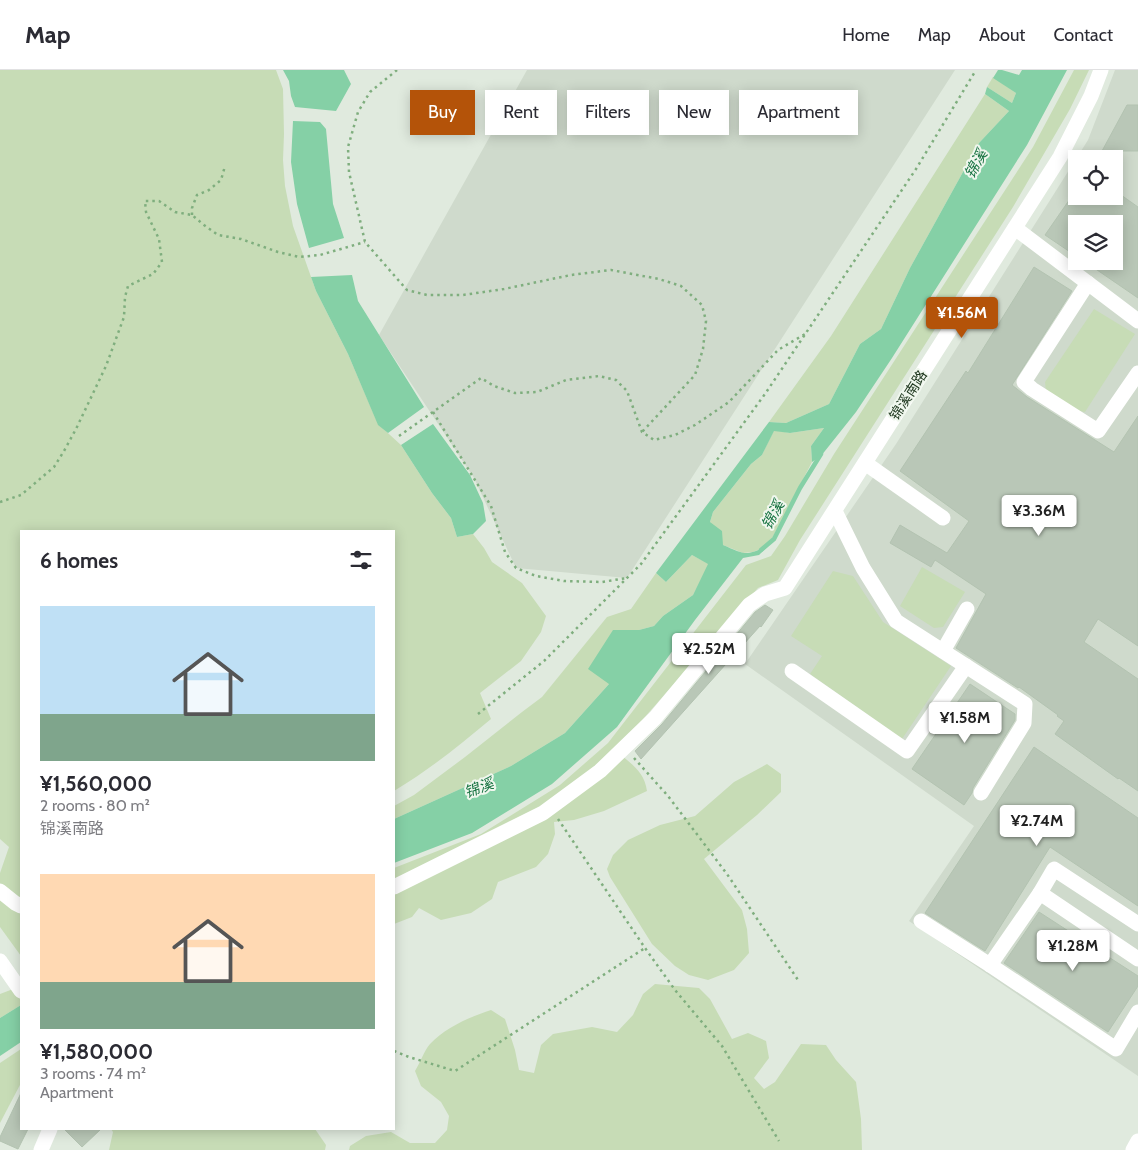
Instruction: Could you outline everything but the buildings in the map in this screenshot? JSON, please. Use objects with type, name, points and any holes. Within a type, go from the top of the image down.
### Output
[{"type":"street","name":"锦溪南路","points":[[624,748],[655,718],[749,605],[765,594],[785,588],[1060,157],[1091,96],[1101,70]]},
{"type":"street","points":[[1015,228],[1138,321]]},
{"type":"street","points":[[1088,283],[1024,382],[1098,431],[1138,373]]},
{"type":"street","points":[[865,463],[943,518]]},
{"type":"street","points":[[835,511],[863,568],[896,621],[1026,704],[1024,723],[981,793]]},
{"type":"street","points":[[942,651],[967,609]]},
{"type":"street","points":[[792,671],[907,751],[966,666]]},
{"type":"street","points":[[395,887],[543,813],[600,772],[624,748]]},
{"type":"street","points":[[990,965],[1040,893],[1054,869],[1138,924]]},
{"type":"street","points":[[0,890],[20,906]]},
{"type":"street","points":[[1040,893],[1138,959]]},
{"type":"street","points":[[920,921],[1116,1049],[1138,1012]]},
{"type":"street","points":[[4,966],[20,989]]},
{"type":"street","points":[[40,1150],[50,1130]]},
{"type":"street","points":[[1133,1150],[1138,1141]]},
{"type":"path","points":[[397,70],[370,92],[358,112],[348,147],[349,172],[365,242],[407,290],[427,295],[463,295],[504,289],[571,275],[611,270],[659,279],[681,286],[702,305],[706,321],[703,349],[695,375],[642,432]]},
{"type":"path","points":[[478,714],[544,662],[647,556],[765,394],[916,169],[976,70]]},
{"type":"path","points":[[192,215],[192,208],[197,195],[209,190],[221,180],[225,166]]},
{"type":"path","points":[[0,502],[21,495],[54,467],[76,429],[106,366],[124,316],[124,297],[128,286],[152,274],[162,262],[159,239],[146,212],[145,201],[159,201],[175,212],[192,215],[218,235],[241,239],[299,257],[320,254],[365,242]]},
{"type":"path","points":[[399,436],[481,378],[494,386],[515,393],[537,392],[566,380],[599,376],[616,380],[627,391],[642,432],[654,440],[675,435],[695,425],[729,402],[778,350],[806,333]]},
{"type":"path","points":[[433,412],[491,506],[505,552],[516,568],[536,576],[564,581],[602,582],[627,578]]},
{"type":"path","points":[[624,748],[668,796],[709,850],[798,980]]},
{"type":"path","points":[[550,807],[675,990],[722,1046],[779,1141]]},
{"type":"path","points":[[395,1051],[455,1071],[645,948]]},
{"type":"shaded area","points":[[0,70],[276,70],[283,89],[283,160],[285,186],[293,226],[316,291],[348,354],[378,424],[401,445],[432,493],[451,518],[457,537],[473,534],[492,562],[522,583],[546,616],[541,632],[521,661],[480,693],[491,719],[420,775],[395,790],[395,530],[20,530],[20,955],[0,927],[0,873],[9,847],[0,839]]},
{"type":"shaded area","points":[[527,70],[955,70],[627,578],[516,568],[474,478],[379,335],[491,135],[557,135],[557,90],[516,90]]},
{"type":"shaded area","points":[[1074,70],[1089,70],[1070,109],[1013,207],[800,540],[778,580],[758,588],[616,750],[640,772],[647,791],[604,811],[574,820],[554,822],[555,834],[548,854],[536,867],[498,882],[492,899],[471,913],[441,920],[419,908],[412,917],[395,924],[395,868],[481,834],[560,785],[608,743],[746,565],[771,556],[834,454],[1033,147]]},
{"type":"shaded area","points":[[1115,70],[1138,70],[1138,1076],[909,921],[974,826],[745,664],[896,444],[1068,172],[1068,205],[1123,205],[1123,150],[1082,150],[1088,140]]},
{"type":"shaded area","points":[[993,77],[1016,93],[1012,103],[987,87]]},
{"type":"shaded area","points":[[985,94],[1009,111],[979,143],[910,268],[881,329],[860,344],[829,404],[786,423],[769,422],[831,336]]},
{"type":"shaded area","points":[[1094,309],[1135,334],[1085,412],[1074,410],[1046,392],[1045,382]]},
{"type":"shaded area","points":[[824,428],[811,446],[812,462],[768,546],[753,552],[743,553],[723,545],[710,522],[713,512],[751,464],[762,455],[774,430],[790,433]]},
{"type":"shaded area","points":[[692,555],[709,564],[693,595],[663,616],[654,626],[639,630],[613,631],[609,684],[565,733],[511,766],[395,819],[395,805],[414,795],[542,697],[607,617],[631,609],[656,573],[666,582]]},
{"type":"shaded area","points":[[922,567],[965,592],[943,627],[934,628],[900,606]]},
{"type":"shaded area","points":[[833,571],[853,576],[883,622],[951,666],[902,739],[810,674],[822,656],[791,636]]},
{"type":"shaded area","points":[[767,764],[781,774],[781,792],[757,815],[704,859],[742,910],[747,929],[749,953],[734,970],[708,980],[689,975],[675,966],[652,944],[610,877],[607,869],[613,855],[628,840],[660,825],[695,816],[734,782]]},
{"type":"shaded area","points":[[655,984],[699,988],[710,999],[732,1039],[748,1033],[766,1041],[769,1058],[754,1078],[764,1089],[775,1082],[801,1044],[826,1045],[836,1060],[856,1082],[861,1119],[862,1150],[349,1150],[350,1146],[366,1136],[391,1132],[410,1143],[435,1143],[447,1130],[449,1116],[441,1102],[421,1086],[415,1071],[430,1044],[459,1023],[491,1010],[505,1019],[519,1070],[534,1073],[541,1045],[553,1034],[592,1027],[617,1032],[633,1015],[643,994]]},
{"type":"shaded area","points":[[20,986],[20,1006],[0,1018],[0,994]]},
{"type":"shaded area","points":[[20,1050],[20,1085],[0,1123],[0,1063]]},
{"type":"shaded area","points":[[112,1130],[316,1130],[326,1145],[325,1150],[109,1150],[113,1132]]},
{"type":"water","points":[[283,70],[344,70],[351,84],[336,111],[295,107],[289,81]]},
{"type":"water","points":[[998,70],[1019,75],[1022,70],[1067,70],[1027,145],[892,358],[856,412],[821,456],[812,462],[811,446],[824,428],[790,433],[774,431],[762,455],[751,464],[713,512],[710,522],[722,531],[723,545],[745,553],[768,546],[759,555],[743,558],[617,727],[552,784],[472,833],[395,863],[395,819],[511,766],[565,733],[609,684],[588,669],[613,630],[639,630],[654,626],[663,616],[693,595],[708,564],[692,555],[666,582],[656,573],[769,422],[786,423],[829,404],[860,344],[881,329],[910,268],[979,143],[1009,111],[985,94],[987,87],[1012,103],[1016,93],[993,78]]},
{"type":"water","points":[[293,121],[320,122],[326,129],[333,204],[344,238],[309,248],[297,204],[291,162]]},
{"type":"water","points":[[352,275],[358,301],[424,407],[388,433],[378,425],[348,354],[316,291],[311,277]]},
{"type":"water","points":[[433,424],[470,475],[483,503],[486,521],[473,534],[457,537],[451,518],[432,493],[401,445]]},
{"type":"water","points":[[20,1006],[20,1043],[0,1056],[0,1018]]},
{"type":"waterway","name":"锦溪","points":[[761,550],[774,539],[800,488],[821,454]]}]
